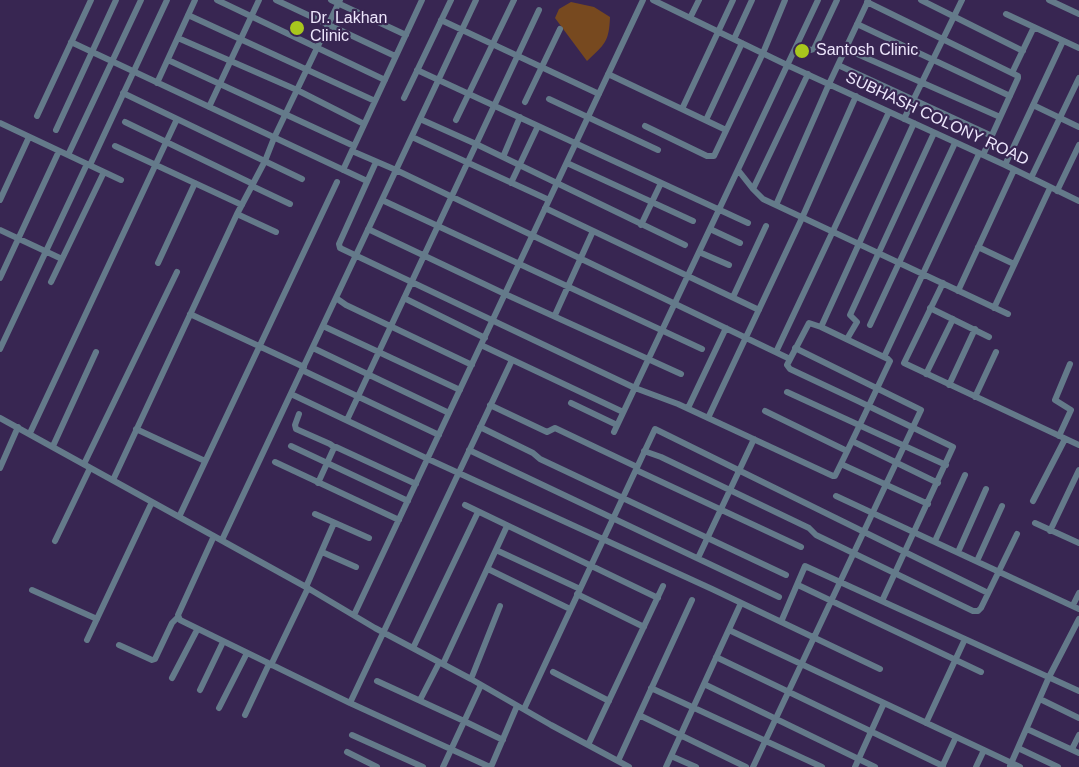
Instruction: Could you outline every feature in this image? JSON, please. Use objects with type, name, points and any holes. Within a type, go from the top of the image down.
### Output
[{"type":"street","points":[[38,116],[91,0]]},
{"type":"street","points":[[56,130],[116,0]]},
{"type":"street","points":[[68,155],[141,0]]},
{"type":"street","points":[[0,349],[167,0]]},
{"type":"street","points":[[157,83],[195,0]]},
{"type":"street","points":[[217,0],[385,80]]},
{"type":"street","points":[[209,106],[259,0]]},
{"type":"street","points":[[276,0],[395,56]]},
{"type":"street","points":[[343,170],[422,0]]},
{"type":"street","points":[[404,98],[451,0]]},
{"type":"street","points":[[222,540],[476,0]]},
{"type":"street","points":[[456,120],[514,0]]},
{"type":"street","points":[[354,615],[643,0]]},
{"type":"street","name":"SUBHASH COLONY ROAD","points":[[653,0],[662,2],[787,65],[1079,201]]},
{"type":"street","points":[[690,18],[699,0]]},
{"type":"street","points":[[682,109],[733,0]]},
{"type":"street","points":[[734,39],[752,0]]},
{"type":"street","points":[[645,126],[714,156],[785,0]]},
{"type":"street","points":[[614,432],[818,0]]},
{"type":"street","points":[[797,45],[814,49],[835,0]]},
{"type":"street","points":[[921,0],[1023,51]]},
{"type":"street","points":[[904,119],[962,0]]},
{"type":"street","points":[[1049,0],[1079,15]]},
{"type":"street","points":[[112,480],[237,214],[266,161],[274,138],[328,24],[336,1],[406,35]]},
{"type":"street","points":[[776,205],[868,1],[1018,77],[992,136],[981,154],[884,357]]},
{"type":"street","points":[[347,420],[539,10]]},
{"type":"street","points":[[1006,14],[1079,48]]},
{"type":"street","points":[[188,15],[375,101]]},
{"type":"street","points":[[441,20],[599,94]]},
{"type":"street","points":[[857,24],[1010,96]]},
{"type":"street","points":[[1012,73],[1034,27]]},
{"type":"street","points":[[525,102],[560,29]]},
{"type":"street","points":[[178,38],[297,90],[364,124]]},
{"type":"street","points":[[1005,165],[1063,41]]},
{"type":"street","points":[[71,42],[367,181]]},
{"type":"street","points":[[706,120],[742,43]]},
{"type":"street","points":[[846,49],[1000,117]]},
{"type":"street","points":[[168,60],[285,114],[451,198],[790,358]]},
{"type":"street","points":[[838,65],[992,136]]},
{"type":"street","points":[[417,70],[748,223]]},
{"type":"street","points":[[608,74],[726,130]]},
{"type":"street","points":[[753,189],[808,74]]},
{"type":"street","points":[[1031,178],[1079,78]]},
{"type":"street","points":[[123,93],[302,178]]},
{"type":"street","points":[[708,418],[802,218],[856,96]]},
{"type":"street","points":[[549,99],[658,150]]},
{"type":"street","points":[[1033,105],[1079,127]]},
{"type":"street","points":[[776,352],[889,112]]},
{"type":"street","points":[[503,157],[520,117]]},
{"type":"street","points":[[30,433],[177,119]]},
{"type":"street","points":[[420,119],[685,245]]},
{"type":"street","points":[[125,122],[290,204]]},
{"type":"street","points":[[0,123],[121,180]]},
{"type":"street","points":[[821,327],[914,123]]},
{"type":"street","points":[[512,183],[538,126]]},
{"type":"street","points":[[847,339],[857,322],[850,315],[934,133]]},
{"type":"street","points":[[0,200],[29,137]]},
{"type":"street","points":[[412,137],[549,200]]},
{"type":"street","points":[[870,325],[955,142]]},
{"type":"street","points":[[1057,191],[1079,145]]},
{"type":"street","points":[[115,146],[242,205]]},
{"type":"street","points":[[0,278],[59,151]]},
{"type":"street","points":[[376,162],[340,248],[635,388],[688,408],[834,477],[841,464],[859,425],[869,406],[890,361],[888,358],[808,323],[787,365],[788,368],[869,406],[913,426],[952,446],[953,449],[938,483],[882,601]]},
{"type":"street","points":[[567,163],[693,222]]},
{"type":"street","points":[[738,170],[763,199],[1008,314]]},
{"type":"street","points":[[958,291],[1014,170]]},
{"type":"street","points":[[51,282],[104,172]]},
{"type":"street","points":[[179,517],[337,182]]},
{"type":"street","points":[[158,263],[195,183]]},
{"type":"street","points":[[641,225],[661,183]]},
{"type":"street","points":[[994,308],[1050,188]]},
{"type":"street","points":[[382,200],[702,349]]},
{"type":"street","points":[[545,208],[759,310]]},
{"type":"street","points":[[237,214],[276,232]]},
{"type":"street","points":[[732,297],[766,226]]},
{"type":"street","points":[[368,229],[681,374]]},
{"type":"street","points":[[710,229],[740,243]]},
{"type":"street","points":[[0,231],[63,259]]},
{"type":"street","points":[[555,315],[593,231]]},
{"type":"street","points":[[978,247],[1014,264]]},
{"type":"street","points":[[699,252],[729,265]]},
{"type":"street","points":[[56,541],[87,466],[177,272]]},
{"type":"street","points":[[943,283],[904,363],[1079,445]]},
{"type":"street","points":[[336,298],[472,365]]},
{"type":"street","points":[[404,298],[485,338]]},
{"type":"street","points":[[930,308],[989,337]]},
{"type":"street","points":[[190,314],[439,435]]},
{"type":"street","points":[[927,374],[953,319]]},
{"type":"street","points":[[323,326],[460,390]]},
{"type":"street","points":[[688,408],[726,328]]},
{"type":"street","points":[[949,385],[975,329]]},
{"type":"street","points":[[481,345],[623,412]]},
{"type":"street","points":[[313,348],[449,413]]},
{"type":"street","points":[[753,767],[920,411],[920,408],[795,348]]},
{"type":"street","points":[[53,446],[96,352]]},
{"type":"street","points":[[975,397],[996,352]]},
{"type":"street","points":[[350,703],[512,360]]},
{"type":"street","points":[[1033,501],[1062,437],[1071,410],[1055,400],[1071,364]]},
{"type":"street","points":[[787,392],[946,465]]},
{"type":"street","points":[[291,394],[880,669]]},
{"type":"street","points":[[571,403],[617,425]]},
{"type":"street","points":[[490,405],[547,432],[555,428],[801,547]]},
{"type":"street","points":[[765,411],[847,451]]},
{"type":"street","points":[[299,414],[296,429],[416,484]]},
{"type":"street","points":[[0,418],[629,767]]},
{"type":"street","points":[[0,468],[18,427]]},
{"type":"street","points":[[480,427],[533,453],[540,459],[786,575]]},
{"type":"street","points":[[136,429],[206,460]]},
{"type":"street","points":[[178,617],[197,630],[490,767],[579,591],[655,429],[988,593]]},
{"type":"street","points":[[698,558],[754,439]]},
{"type":"street","points":[[852,441],[938,483]]},
{"type":"street","points":[[291,446],[408,501]]},
{"type":"street","points":[[318,483],[334,447]]},
{"type":"street","points":[[469,450],[779,597]]},
{"type":"street","points":[[644,451],[729,489],[809,528],[816,535],[973,611],[979,611],[1017,534]]},
{"type":"street","points":[[275,462],[399,520]]},
{"type":"street","points":[[841,464],[928,504]]},
{"type":"street","points":[[1050,531],[1079,470]]},
{"type":"street","points":[[934,541],[965,476]]},
{"type":"street","points":[[958,552],[986,489]]},
{"type":"street","points":[[836,496],[1076,607],[1079,593]]},
{"type":"street","points":[[87,640],[152,502]]},
{"type":"street","points":[[465,505],[658,597]]},
{"type":"street","points":[[977,561],[1002,506]]},
{"type":"street","points":[[413,648],[478,512]]},
{"type":"street","points":[[315,514],[369,538]]},
{"type":"street","points":[[245,715],[307,587],[334,523]]},
{"type":"street","points":[[1035,524],[1079,543]]},
{"type":"street","points":[[420,700],[488,569],[507,526]]},
{"type":"street","points":[[119,645],[155,660],[172,623],[178,617],[214,536]]},
{"type":"street","points":[[496,550],[579,591],[644,627]]},
{"type":"street","points":[[322,552],[356,567]]},
{"type":"street","points":[[781,622],[805,567],[1079,691]]},
{"type":"street","points":[[488,569],[570,609]]},
{"type":"street","points":[[798,585],[981,672]]},
{"type":"street","points":[[588,745],[663,586]]},
{"type":"street","points":[[32,590],[97,619]]},
{"type":"street","points":[[618,761],[692,600]]},
{"type":"street","points":[[666,767],[741,603]]},
{"type":"street","points":[[471,679],[500,606]]},
{"type":"street","points":[[1011,765],[1049,677],[1079,619]]},
{"type":"street","points":[[172,678],[197,630]]},
{"type":"street","points":[[729,630],[984,750],[1011,765],[1020,767]]},
{"type":"street","points":[[926,723],[965,639]]},
{"type":"street","points":[[200,690],[223,642]]},
{"type":"street","points":[[219,708],[247,653]]},
{"type":"street","points":[[716,657],[943,766],[956,738]]},
{"type":"street","points":[[553,672],[609,701]]},
{"type":"street","points":[[377,681],[503,740]]},
{"type":"street","points":[[704,684],[875,767]]},
{"type":"street","points":[[443,767],[481,685]]},
{"type":"street","points":[[651,688],[822,767]]},
{"type":"street","points":[[1040,699],[1079,718]]},
{"type":"street","points":[[855,767],[885,703]]},
{"type":"street","points":[[639,715],[746,767]]},
{"type":"street","points":[[1027,729],[1076,751],[1079,735]]},
{"type":"street","points":[[352,735],[423,767]]},
{"type":"street","points":[[1018,748],[1058,767]]},
{"type":"street","points":[[976,767],[984,750]]},
{"type":"street","points":[[347,752],[377,767]]},
{"type":"street","points":[[671,756],[696,767]]},
{"type":"shaded area","points":[[571,2],[594,7],[610,17],[609,32],[605,42],[587,61],[555,18],[559,9]]},
{"type":"place","name":"Dr. Lakhan Clinic","points":[[297,28]]},
{"type":"place","name":"Santosh Clinic","points":[[802,51]]}]
